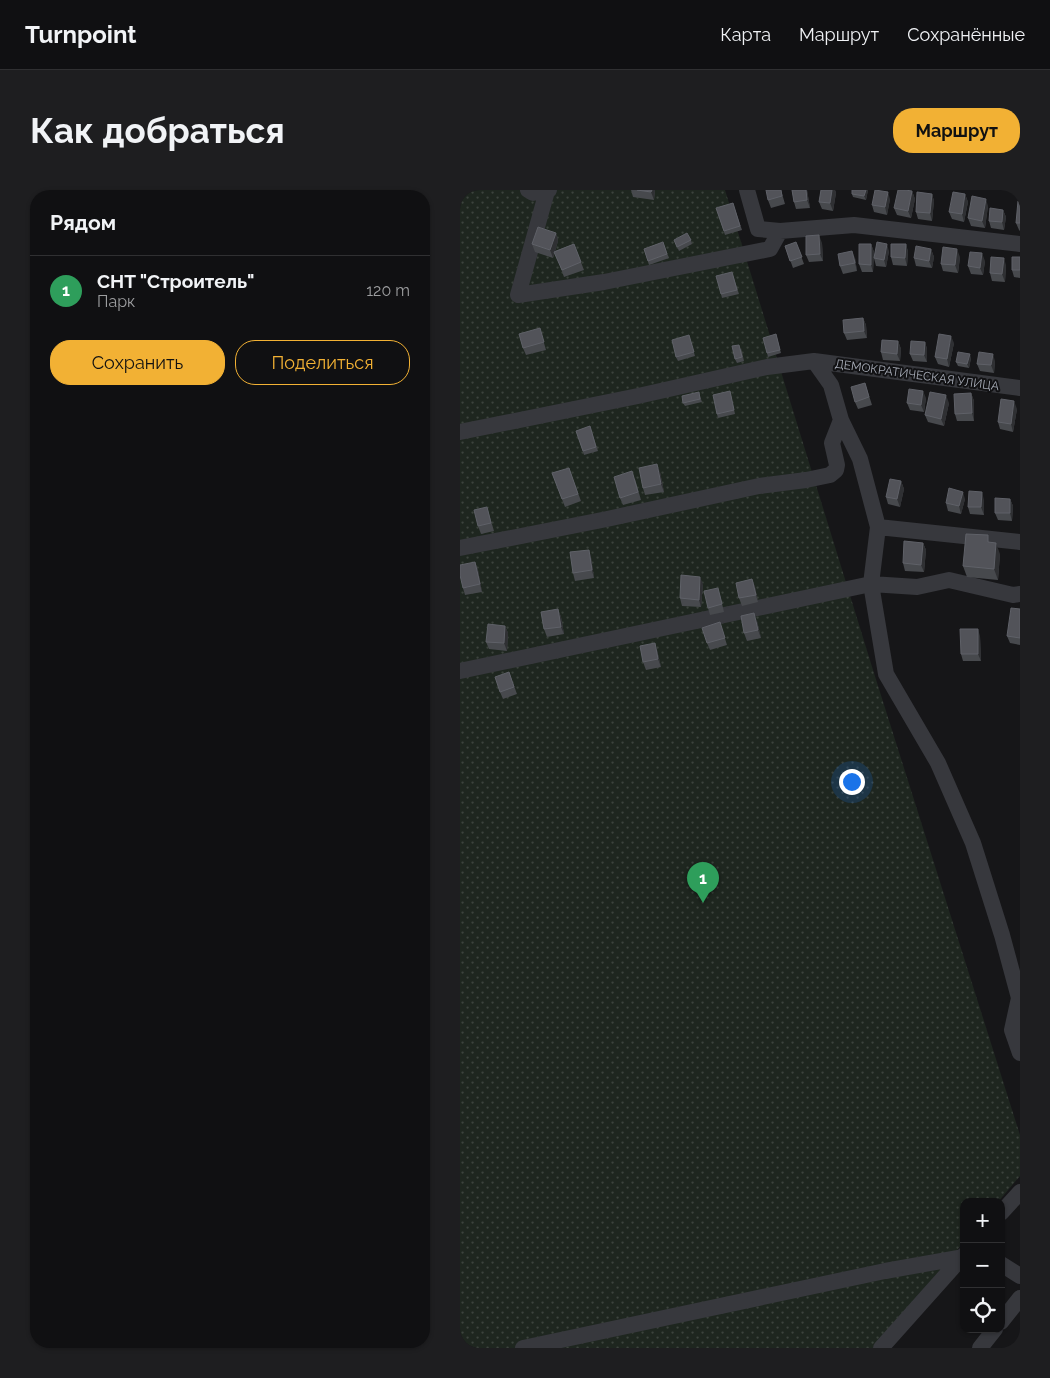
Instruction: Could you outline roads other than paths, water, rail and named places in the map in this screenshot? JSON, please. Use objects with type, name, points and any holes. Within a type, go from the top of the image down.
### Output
[{"type":"street","points":[[528,190],[533,192],[548,191],[518,295],[604,282],[770,249],[780,231]]},
{"type":"street","points":[[747,190],[758,228],[780,231],[854,225],[1020,244]]},
{"type":"street","points":[[814,361],[832,385],[841,420],[860,459],[878,527],[871,584],[886,674],[938,762],[973,843],[1020,998],[1012,1030],[1020,1053]]},
{"type":"street","name":"ДЕМОКРАТИЧЕСКАЯ УЛИЦА","points":[[460,432],[638,396],[767,367],[814,361],[1020,388]]},
{"type":"street","points":[[460,548],[759,486],[806,480],[830,474],[836,470],[837,465],[832,443],[841,420]]},
{"type":"street","points":[[878,527],[1020,542]]},
{"type":"street","points":[[460,672],[871,584],[916,586],[948,580],[1013,595],[1020,594]]},
{"type":"street","points":[[1005,1209],[1020,1192]]},
{"type":"street","points":[[523,1348],[960,1257]]},
{"type":"street","points":[[881,1348],[960,1259]]},
{"type":"street","points":[[1005,1267],[1020,1276]]},
{"type":"street","points":[[1005,1317],[1020,1298]]},
{"type":"street","points":[[980,1348],[993,1333]]},
{"type":"place","name":"СНТ \"Строитель\"","points":[[703,903]]}]
